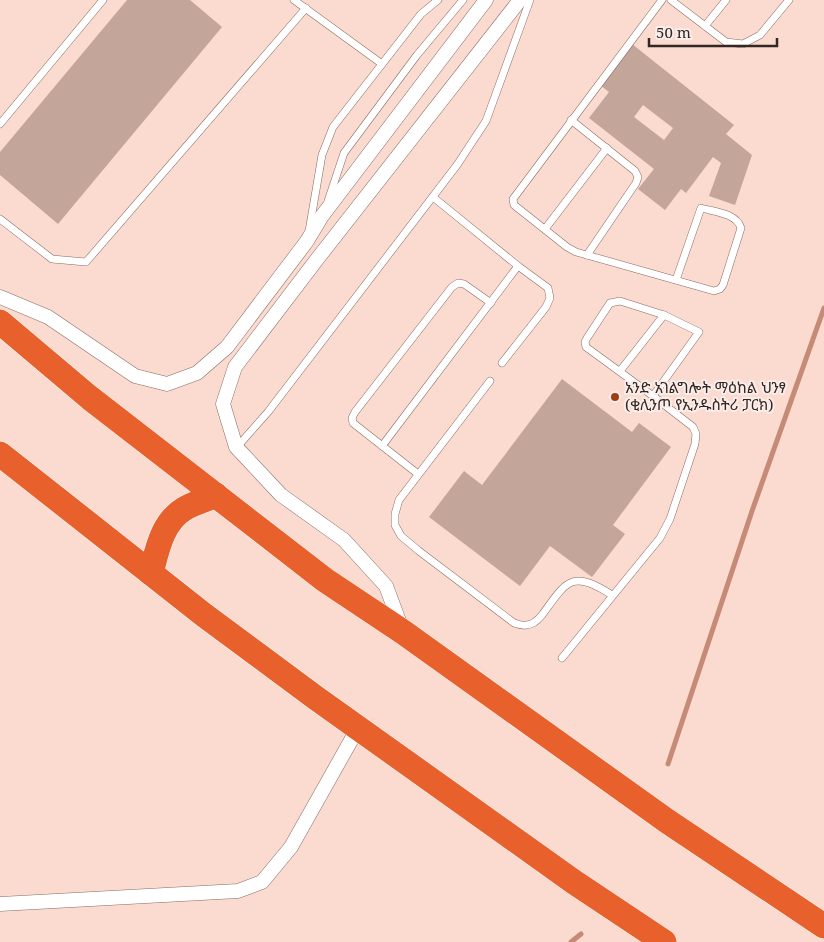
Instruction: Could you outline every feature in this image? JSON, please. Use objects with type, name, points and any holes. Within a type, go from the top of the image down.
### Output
[{"type":"highway","points":[[0,322],[90,398],[325,580],[403,632],[629,795],[824,926]]},
{"type":"highway","points":[[0,454],[204,615],[358,728],[574,882],[664,942]]},
{"type":"highway","points":[[151,573],[165,529],[174,517],[183,509],[216,496]]},
{"type":"street","points":[[0,297],[48,317],[135,376],[167,384],[197,373],[227,348],[307,240],[322,216],[486,0]]},
{"type":"street","points":[[403,632],[386,586],[344,540],[281,495],[236,447],[222,404],[235,367],[520,0]]},
{"type":"street","points":[[0,904],[238,891],[262,882],[291,847],[358,728]]},
{"type":"lane","points":[[0,124],[103,0]]},
{"type":"lane","points":[[294,0],[382,64]]},
{"type":"lane","points":[[307,240],[322,155],[334,127],[421,14],[438,0]]},
{"type":"lane","points":[[322,216],[344,153],[417,55],[463,0]]},
{"type":"lane","points":[[236,447],[268,412],[457,165],[486,121],[530,0]]},
{"type":"lane","points":[[662,0],[513,199],[514,204],[567,248],[587,255],[714,291],[720,289],[723,285],[741,228],[739,222],[734,218],[701,208],[676,280]]},
{"type":"lane","points":[[671,0],[726,42],[743,44],[760,35],[789,0]]},
{"type":"lane","points":[[705,26],[726,0]]},
{"type":"lane","points":[[0,218],[52,260],[86,262],[306,8]]},
{"type":"lane","points":[[571,120],[635,171],[638,177],[636,184],[587,255]]},
{"type":"lane","points":[[545,229],[607,148]]},
{"type":"lane","points":[[432,197],[548,288],[550,298],[546,308],[502,363]]},
{"type":"lane","points":[[382,446],[518,266]]},
{"type":"lane","points":[[418,474],[353,423],[352,418],[452,287],[458,283],[464,284],[491,303]]},
{"type":"lane","points":[[562,658],[660,538],[670,519],[695,444],[696,434],[693,428],[654,396],[586,347],[585,342],[610,303],[620,301],[664,315],[699,332],[654,396]]},
{"type":"lane","points":[[620,371],[664,315]]},
{"type":"lane","points":[[490,381],[399,500],[395,525],[401,536],[514,623],[527,626],[538,620],[563,587],[579,580],[594,584],[612,595]]},
{"type":"building","points":[[127,0],[190,0],[222,27],[58,224],[0,175],[0,152]]},
{"type":"building","points":[[632,44],[734,125],[726,134],[752,155],[735,205],[709,196],[721,163],[713,157],[686,193],[681,189],[665,210],[638,189],[654,169],[589,118],[609,92],[600,85]],"holes":[[[643,105],[673,128],[664,140],[634,117]]]},
{"type":"building","points":[[562,379],[632,432],[639,423],[671,447],[613,525],[625,534],[592,577],[550,546],[520,586],[429,517],[464,471],[482,485]]},
{"type":"waterway","points":[[668,764],[752,511],[824,308]]},
{"type":"waterway","points":[[571,942],[581,934]]},
{"type":"place","name":"አንድ አገልግሎት ማዕከል ህንፃ (ቂሊንጦ የኢንዱስትሪ ፓርክ)","points":[[615,397]]}]
